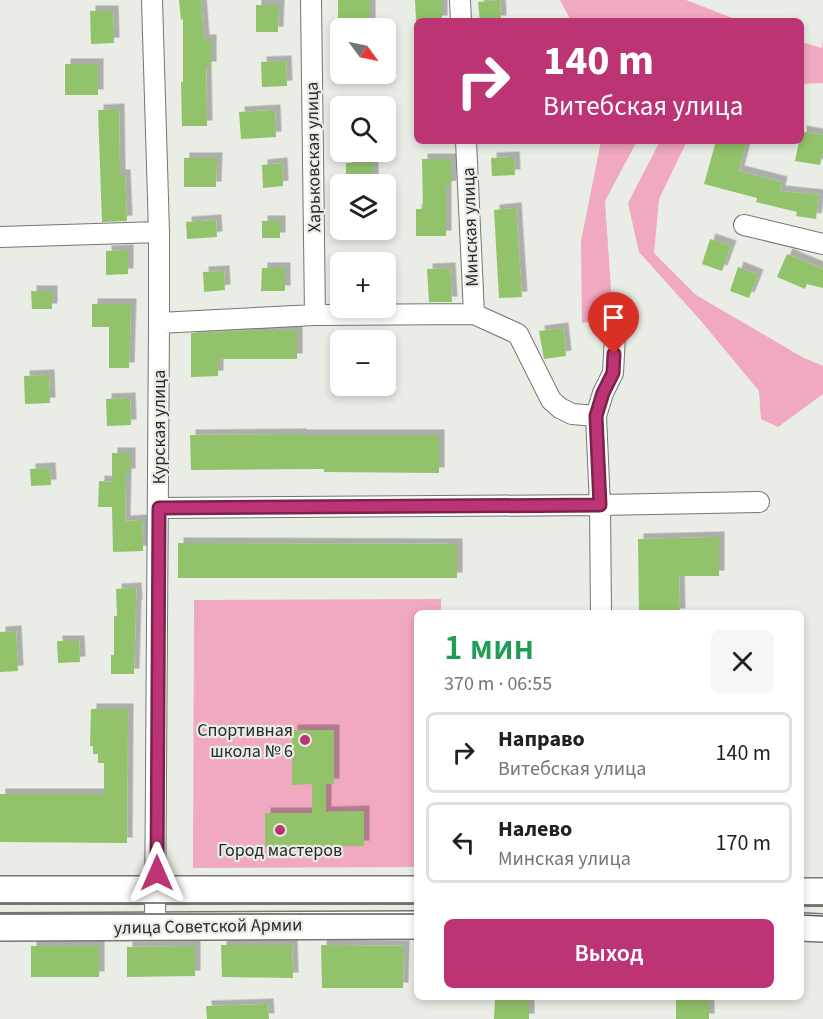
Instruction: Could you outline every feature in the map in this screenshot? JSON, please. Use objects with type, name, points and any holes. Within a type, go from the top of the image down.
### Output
[{"type":"main road","name":"улица Советской Армии","points":[[0,890],[414,890]]},
{"type":"main road","points":[[804,892],[823,892]]},
{"type":"main road","name":"улица Советской Армии","points":[[0,927],[414,925]]},
{"type":"main road","points":[[804,927],[823,928]]},
{"type":"street","name":"Курская улица","points":[[152,0],[159,232],[155,927]]},
{"type":"street","name":"Харьковская улица","points":[[311,0],[315,315]]},
{"type":"street","points":[[460,0],[461,18]]},
{"type":"street","name":"Минская улица","points":[[466,144],[474,314]]},
{"type":"street","points":[[744,225],[823,244]]},
{"type":"street","points":[[0,237],[159,232]]},
{"type":"street","points":[[159,323],[315,315],[474,314],[518,334],[551,399],[560,408],[572,414],[596,416]]},
{"type":"street","points":[[601,610],[596,416],[603,393],[613,373],[615,336]]},
{"type":"street","points":[[159,508],[759,502]]},
{"type":"shaded area","points":[[560,0],[686,0],[732,18],[569,18]]},
{"type":"shaded area","points":[[823,39],[823,83],[804,84],[804,43],[822,48]]},
{"type":"shaded area","points":[[600,144],[635,144],[605,201],[613,319],[582,323],[581,241]]},
{"type":"shaded area","points":[[658,144],[686,144],[659,199],[654,253],[696,295],[802,357],[823,366],[823,394],[778,427],[761,419],[759,391],[701,321],[639,252],[628,203]]},
{"type":"shaded area","name":"Спортивная школа № 6","points":[[441,599],[441,610],[414,610],[414,867],[193,868],[194,600]]},
{"type":"building","points":[[179,0],[201,0],[204,40],[211,40],[211,67],[206,67],[207,126],[182,126],[183,19],[181,20]]},
{"type":"building","points":[[338,0],[370,0],[370,18],[338,18]]},
{"type":"building","points":[[415,0],[442,0],[442,18],[416,18]]},
{"type":"building","points":[[500,0],[501,18],[480,18],[478,2]]},
{"type":"building","points":[[256,5],[279,5],[278,32],[256,32]]},
{"type":"building","points":[[90,11],[113,11],[114,43],[91,44]]},
{"type":"building","points":[[286,61],[287,86],[262,87],[261,62]]},
{"type":"building","points":[[65,64],[98,64],[98,95],[65,95]]},
{"type":"building","points":[[119,109],[120,175],[125,175],[127,221],[102,222],[98,110]]},
{"type":"building","points":[[275,110],[276,137],[241,139],[239,112]]},
{"type":"building","points":[[804,132],[823,135],[820,165],[795,161],[798,144],[804,144]]},
{"type":"building","points":[[715,144],[746,144],[739,171],[782,182],[780,191],[819,195],[816,219],[796,216],[797,212],[756,202],[757,198],[704,184]]},
{"type":"building","points":[[514,157],[515,175],[492,176],[491,158]]},
{"type":"building","points":[[184,158],[217,158],[216,187],[184,187]]},
{"type":"building","points":[[422,159],[451,159],[451,186],[446,187],[446,236],[416,236],[416,209],[423,209]]},
{"type":"building","points":[[282,163],[283,186],[263,188],[262,165]]},
{"type":"building","points":[[346,163],[373,163],[373,174],[346,174]]},
{"type":"building","points":[[516,208],[522,297],[499,298],[494,210]]},
{"type":"building","points":[[216,220],[217,237],[187,239],[186,222]]},
{"type":"building","points":[[262,221],[280,221],[280,238],[262,238]]},
{"type":"building","points":[[710,239],[731,246],[722,271],[702,264]]},
{"type":"building","points":[[128,250],[128,274],[106,275],[106,251]]},
{"type":"building","points":[[787,254],[823,269],[823,288],[807,284],[805,289],[777,277]]},
{"type":"building","points":[[738,267],[758,275],[749,298],[730,291]]},
{"type":"building","points":[[262,268],[285,268],[285,291],[261,291]]},
{"type":"building","points":[[450,268],[452,302],[429,302],[427,269]]},
{"type":"building","points":[[224,271],[225,290],[204,292],[203,272]]},
{"type":"building","points":[[31,291],[52,291],[52,309],[32,309]]},
{"type":"building","points":[[92,304],[131,304],[129,368],[109,368],[109,327],[92,327]]},
{"type":"building","points":[[563,328],[566,356],[544,359],[539,331]]},
{"type":"building","points":[[297,330],[297,359],[218,359],[218,376],[191,377],[191,333]]},
{"type":"building","points":[[49,375],[50,403],[25,404],[24,376]]},
{"type":"building","points":[[130,398],[131,425],[107,426],[106,399]]},
{"type":"building","points":[[190,435],[439,435],[439,473],[324,472],[324,469],[191,470]]},
{"type":"building","points":[[112,453],[130,453],[130,474],[126,474],[125,521],[142,520],[143,551],[113,552],[112,507],[98,507],[99,481],[112,482]]},
{"type":"building","points":[[50,468],[51,485],[31,486],[30,469]]},
{"type":"building","points":[[719,537],[719,576],[679,576],[680,610],[639,610],[638,539]]},
{"type":"building","points":[[178,543],[457,544],[457,578],[178,578]]},
{"type":"building","points":[[136,588],[134,674],[111,674],[111,655],[114,655],[114,616],[117,616],[116,589]]},
{"type":"building","points":[[16,631],[18,671],[0,672],[0,632]]},
{"type":"building","points":[[57,641],[79,641],[80,662],[58,663]]},
{"type":"building","points":[[91,709],[128,709],[127,843],[0,842],[0,794],[104,794],[104,763],[98,763],[98,754],[93,754],[93,746],[90,746]]},
{"type":"building","points":[[292,730],[334,730],[334,784],[326,784],[326,812],[364,811],[364,846],[265,847],[265,813],[312,813],[312,784],[292,785]]},
{"type":"building","points":[[221,945],[292,945],[293,978],[222,977]]},
{"type":"building","points":[[321,945],[404,946],[403,988],[322,988]]},
{"type":"building","points":[[31,946],[99,946],[99,977],[31,977]]},
{"type":"building","points":[[195,946],[195,976],[127,977],[127,947]]},
{"type":"building","points":[[495,1000],[529,1000],[529,1019],[494,1019]]},
{"type":"building","points":[[676,1000],[709,1000],[709,1019],[676,1019]]},
{"type":"building","points":[[268,1004],[269,1019],[207,1019],[206,1006]]},
{"type":"tram line","points":[[0,903],[414,903]]},
{"type":"tram line","points":[[804,905],[823,905]]},
{"type":"tram line","points":[[0,914],[414,914]]},
{"type":"tram line","points":[[804,915],[823,916]]},
{"type":"place","name":"Спортивная школа № 6","points":[[305,740]]},
{"type":"place","name":"Город мастеров","points":[[280,830]]},
{"type":"route","points":[[157,873],[159,508],[600,505],[596,416],[603,393],[613,373],[614,354]]}]
